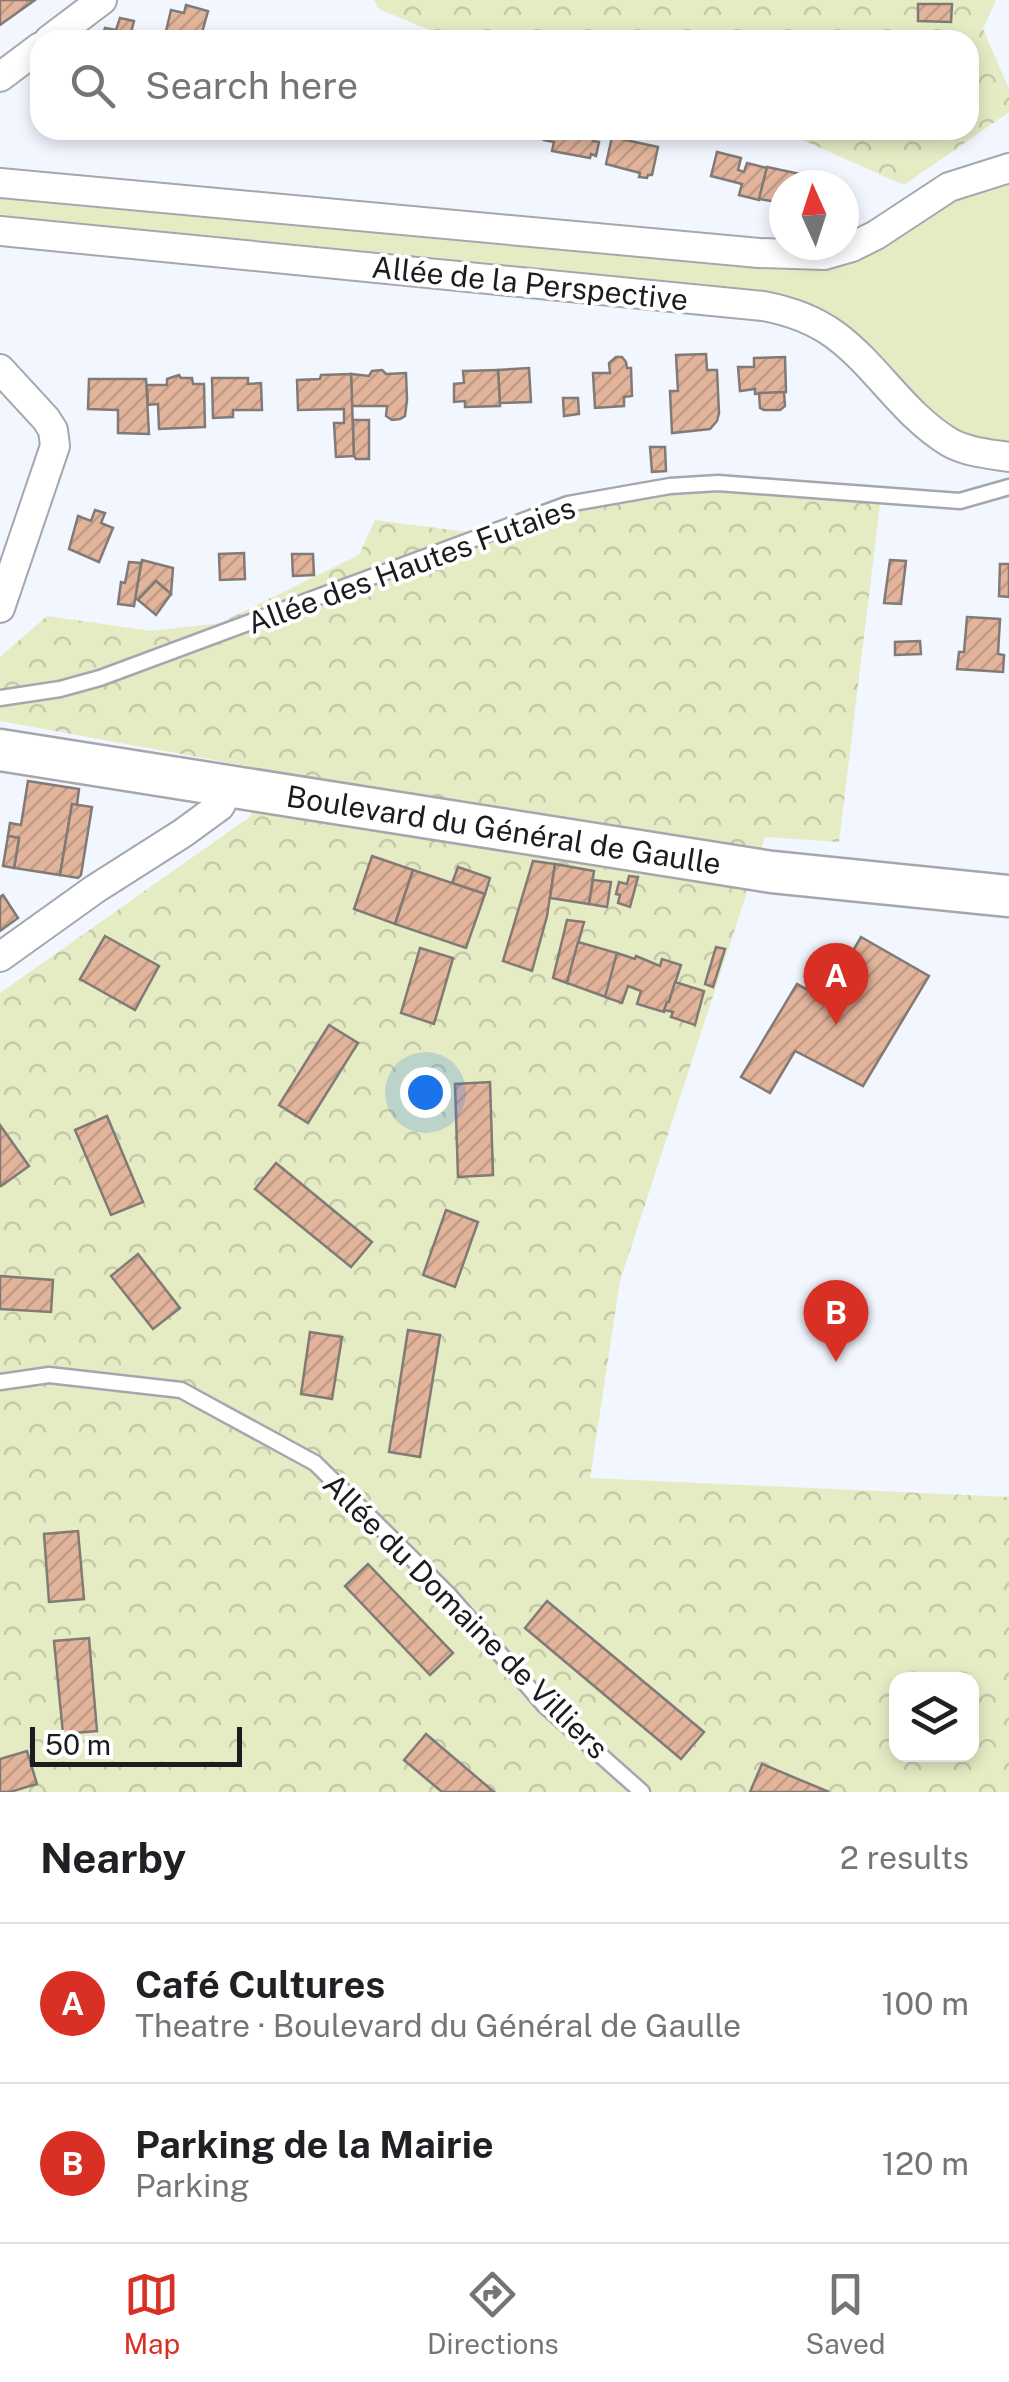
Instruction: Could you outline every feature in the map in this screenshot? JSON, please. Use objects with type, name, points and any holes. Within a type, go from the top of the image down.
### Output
[{"type":"main road","name":"Boulevard du Général de Gaulle","points":[[0,750],[772,872],[1009,896]]},
{"type":"street","points":[[62,30],[102,0]]},
{"type":"street","points":[[0,77],[30,54]]},
{"type":"street","name":"Allée de la Perspective","points":[[0,182],[809,256],[852,247],[949,187],[1009,168]]},
{"type":"street","name":"Allée de la Perspective","points":[[0,232],[789,311],[838,337],[918,419],[951,444],[1009,457]]},
{"type":"street","points":[[0,368],[46,419],[53,430],[55,446],[0,608]]},
{"type":"street","points":[[0,957],[220,806],[230,786]]},
{"type":"lane","name":"Allée des Hautes Futaies","points":[[0,698],[100,678],[568,504],[670,486],[718,483],[960,501],[1009,487]]},
{"type":"lane","name":"Allée du Domaine de Villiers","points":[[0,1382],[49,1375],[182,1390],[315,1463],[449,1594],[544,1705],[642,1792]]},
{"type":"green space","points":[[374,0],[996,0],[983,29],[1009,89],[1009,112],[979,133],[979,30],[429,30],[379,9]]},
{"type":"green space","points":[[803,140],[969,140],[904,185]]},
{"type":"green space","points":[[1009,179],[1009,445],[955,431],[932,416],[840,324],[0,224],[0,190],[791,264],[800,260],[859,260],[859,235],[940,200]]},
{"type":"green space","points":[[670,486],[881,496],[839,842],[765,837],[620,1281],[590,1478],[1009,1497],[1009,1792],[0,1792],[0,993],[251,816],[258,768],[0,721],[0,657],[47,616],[151,631],[220,623],[359,555],[375,520],[483,534],[519,521]]},
{"type":"building","points":[[0,0],[35,0],[0,25]]},
{"type":"building","points":[[918,4],[952,4],[951,22],[918,21]]},
{"type":"building","points":[[186,5],[208,11],[203,30],[166,30],[171,10],[184,13]]},
{"type":"building","points":[[120,18],[134,21],[132,30],[116,30]]},
{"type":"building","points":[[544,140],[599,142],[596,156],[591,154],[590,158],[552,151],[554,142]]},
{"type":"building","points":[[611,140],[658,147],[652,175],[647,178],[606,164]]},
{"type":"building","points":[[717,152],[741,158],[738,170],[744,172],[747,163],[767,168],[759,200],[739,195],[742,184],[711,176]]},
{"type":"building","points":[[767,167],[781,170],[769,170],[769,201],[759,199]]},
{"type":"building","points":[[706,354],[707,370],[717,370],[717,421],[710,429],[672,433],[670,391],[678,391],[676,355]]},
{"type":"building","points":[[622,357],[627,368],[631,368],[632,396],[624,397],[624,406],[595,408],[593,373],[610,373],[609,363]]},
{"type":"building","points":[[785,357],[786,392],[740,391],[738,367],[754,367],[754,358]]},
{"type":"building","points":[[529,368],[531,402],[500,403],[498,370]]},
{"type":"building","points":[[382,370],[386,374],[406,373],[405,416],[400,419],[386,416],[387,406],[352,406],[351,374],[369,376],[372,371]]},
{"type":"building","points":[[498,370],[500,406],[465,407],[465,401],[454,402],[454,384],[464,383],[463,371]]},
{"type":"building","points":[[351,374],[354,456],[336,457],[334,423],[344,423],[344,409],[298,410],[297,380]]},
{"type":"building","points":[[179,375],[192,378],[193,384],[204,384],[205,427],[159,429],[158,404],[148,405],[147,385],[167,385],[167,379]]},
{"type":"building","points":[[212,378],[248,378],[248,384],[261,383],[262,410],[233,410],[233,417],[213,418]]},
{"type":"building","points":[[89,379],[146,379],[149,434],[118,433],[118,410],[88,409]]},
{"type":"building","points":[[784,392],[785,406],[780,410],[760,408],[759,393]]},
{"type":"building","points":[[563,398],[578,398],[579,414],[564,416]]},
{"type":"building","points":[[353,420],[369,420],[369,459],[354,456]]},
{"type":"building","points":[[650,447],[665,447],[666,471],[652,472]]},
{"type":"building","points":[[95,510],[105,513],[101,523],[113,528],[99,562],[69,549],[78,516],[91,521]]},
{"type":"building","points":[[244,553],[245,579],[220,580],[219,554]]},
{"type":"building","points":[[292,554],[313,554],[314,575],[293,576]]},
{"type":"building","points":[[142,560],[173,568],[171,594],[156,581],[138,600],[135,598]]},
{"type":"building","points":[[890,560],[906,561],[901,604],[884,603]]},
{"type":"building","points":[[129,562],[141,563],[134,606],[118,604]]},
{"type":"building","points":[[1000,564],[1009,564],[1009,597],[999,596]]},
{"type":"building","points":[[156,581],[171,594],[156,615],[138,600]]},
{"type":"building","points":[[967,617],[1000,619],[998,654],[1004,655],[1003,672],[957,669],[959,652],[964,652]]},
{"type":"building","points":[[920,641],[921,654],[895,655],[895,642]]},
{"type":"building","points":[[28,781],[79,789],[77,805],[72,804],[60,875],[14,868],[19,838],[8,836],[10,823],[21,825]]},
{"type":"building","points":[[72,804],[92,807],[78,878],[60,875]]},
{"type":"building","points":[[8,836],[19,838],[14,868],[3,866]]},
{"type":"building","points":[[372,856],[413,870],[395,924],[354,909]]},
{"type":"building","points":[[533,861],[555,864],[547,916],[532,971],[503,961]]},
{"type":"building","points":[[555,864],[594,871],[589,904],[550,898]]},
{"type":"building","points":[[458,867],[490,878],[485,894],[452,883]]},
{"type":"building","points":[[413,870],[485,894],[466,948],[395,924]]},
{"type":"building","points":[[629,876],[638,877],[630,907],[618,903],[620,895],[616,894],[619,882],[627,884]]},
{"type":"building","points":[[593,880],[611,882],[607,907],[589,904]]},
{"type":"building","points":[[3,895],[18,918],[0,931],[0,897]]},
{"type":"building","points":[[567,920],[584,922],[567,983],[553,978]]},
{"type":"building","points":[[105,936],[159,966],[135,1010],[80,979]]},
{"type":"building","points":[[861,937],[929,976],[863,1086],[795,1051],[770,1093],[741,1077],[797,984],[824,999],[829,990],[805,976],[815,958],[840,973]]},
{"type":"building","points":[[578,942],[617,953],[606,997],[567,983]]},
{"type":"building","points":[[716,947],[725,949],[713,987],[705,984]]},
{"type":"building","points":[[420,948],[453,958],[434,1024],[401,1013]]},
{"type":"building","points":[[617,953],[660,966],[662,959],[681,965],[664,1012],[637,1004],[641,991],[628,986],[622,1003],[605,997]]},
{"type":"building","points":[[675,982],[704,991],[695,1025],[671,1017],[673,1012],[664,1010]]},
{"type":"building","points":[[329,1025],[358,1043],[308,1123],[279,1105]]},
{"type":"building","points":[[490,1082],[493,1175],[458,1177],[455,1084]]},
{"type":"building","points":[[107,1116],[143,1202],[111,1215],[75,1130]]},
{"type":"building","points":[[0,1125],[29,1166],[1,1186],[0,1185]]},
{"type":"building","points":[[276,1163],[372,1242],[351,1267],[255,1189]]},
{"type":"building","points":[[446,1210],[478,1222],[455,1287],[423,1275]]},
{"type":"building","points":[[138,1254],[180,1308],[153,1329],[111,1276]]},
{"type":"building","points":[[0,1276],[53,1280],[51,1312],[0,1309]]},
{"type":"building","points":[[408,1330],[440,1335],[420,1457],[389,1452]]},
{"type":"building","points":[[310,1332],[342,1337],[332,1399],[301,1394]]},
{"type":"building","points":[[78,1531],[84,1599],[49,1602],[44,1534]]},
{"type":"building","points":[[368,1564],[453,1653],[430,1675],[345,1586]]},
{"type":"building","points":[[547,1601],[704,1732],[681,1759],[525,1628]]},
{"type":"building","points":[[89,1638],[97,1731],[63,1734],[54,1641]]},
{"type":"building","points":[[426,1734],[494,1792],[442,1792],[404,1760]]},
{"type":"building","points":[[27,1751],[37,1784],[0,1792],[0,1759]]},
{"type":"building","points":[[762,1764],[829,1792],[750,1792]]},
{"type":"place","name":"Café Cultures","points":[[836,1025]]},
{"type":"place","name":"Parking de la Mairie","points":[[836,1362]]}]
